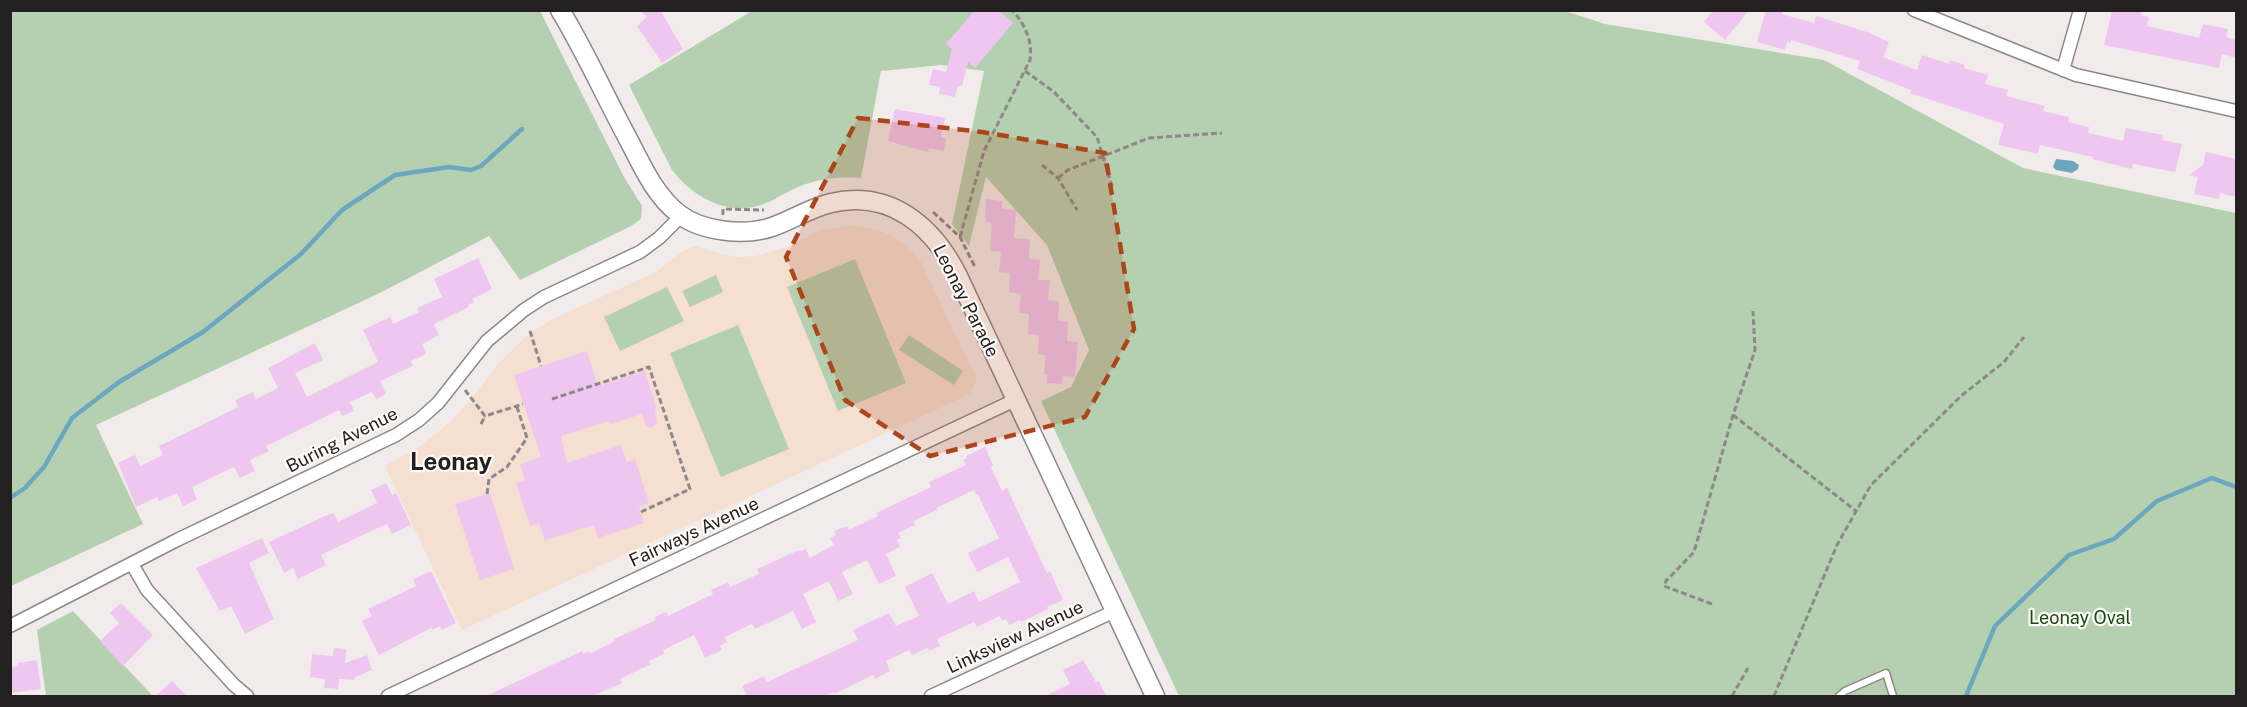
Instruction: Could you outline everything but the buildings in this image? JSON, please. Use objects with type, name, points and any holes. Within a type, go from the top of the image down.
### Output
[{"type":"street","name":"Leonay Parade","points":[[560,10],[646,174],[669,205],[681,216],[721,230],[753,230],[771,227],[829,203],[852,200],[873,202],[898,210],[915,219],[931,234],[950,261],[1155,696]]},
{"type":"street","points":[[1914,10],[2088,79],[2236,111]]},
{"type":"street","points":[[2064,70],[2080,10]]},
{"type":"street","name":"Buring Avenue","points":[[10,626],[177,540],[396,435],[419,420],[438,403],[483,346],[515,316],[544,297],[640,252],[659,238],[681,216]]},
{"type":"street","name":"Fairways Avenue","points":[[388,696],[1015,400]]},
{"type":"street","points":[[132,564],[147,590],[234,685],[247,696]]},
{"type":"street","name":"Linksview Avenue","points":[[931,696],[1115,611]]},
{"type":"lane","points":[[1839,696],[1845,691],[1886,674],[1893,696]]},
{"type":"path","points":[[950,261],[960,237],[984,151],[1030,60],[1032,49],[1022,21],[1012,10]]},
{"type":"path","points":[[1025,71],[1053,91],[1098,137],[1113,189]]},
{"type":"path","points":[[1058,178],[1068,170],[1149,138],[1222,133]]},
{"type":"path","points":[[1042,165],[1058,178],[1077,210]]},
{"type":"path","points":[[1712,604],[1664,586],[1666,581],[1694,552],[1733,415],[1755,350],[1753,311]]},
{"type":"path","points":[[530,331],[541,366]]},
{"type":"path","points":[[1774,696],[1837,545],[1871,485],[1961,396],[2004,362],[2024,337]]},
{"type":"path","points":[[552,399],[649,367],[690,489],[641,512]]},
{"type":"path","points":[[464,390],[485,416]]},
{"type":"path","points":[[481,424],[485,416],[524,404]]},
{"type":"path","points":[[487,494],[489,479],[507,467],[527,438],[517,407]]},
{"type":"path","points":[[1733,415],[1856,511]]},
{"type":"path","points":[[1732,696],[1748,668]]},
{"type":"highlighted area","points":[[858,118],[982,132],[1105,153],[1134,329],[1085,417],[930,456],[845,400],[786,257]]},
{"type":"shaded area","points":[[850,225],[881,231],[904,243],[920,260],[977,379],[970,394],[462,630],[385,466],[420,446],[449,423],[469,402],[497,365],[523,339],[538,328],[656,272],[683,251],[695,246],[721,254],[740,257],[755,256],[787,247],[821,230]]},
{"type":"green space","points":[[10,11],[540,11],[624,177],[642,206],[641,219],[520,280],[489,236],[380,293],[96,425],[143,524],[11,586]]},
{"type":"green space","name":"Leonay Oval","points":[[752,11],[1565,11],[1605,24],[1824,60],[2023,168],[2236,213],[2236,696],[1179,696],[1041,401],[1071,387],[1089,350],[1047,245],[986,177],[969,246],[952,224],[984,71],[941,65],[881,71],[861,178],[834,178],[813,182],[797,187],[759,206],[745,208],[717,204],[693,191],[672,170],[629,85]]},
{"type":"green space","points":[[855,259],[906,383],[838,411],[787,287]]},
{"type":"green space","points":[[716,275],[723,292],[690,307],[682,291]]},
{"type":"green space","points":[[667,287],[684,321],[620,351],[604,317]]},
{"type":"green space","points":[[738,325],[789,449],[721,477],[670,353]]},
{"type":"green space","points":[[909,335],[963,371],[954,385],[899,350]]},
{"type":"green space","points":[[73,611],[152,696],[46,696],[37,630]]},
{"type":"water","points":[[2056,159],[2073,161],[2079,165],[2078,169],[2072,173],[2056,170],[2053,167]]},
{"type":"waterway","points":[[10,498],[25,488],[44,467],[72,418],[119,382],[203,332],[301,254],[342,210],[395,175],[449,167],[471,170],[481,166],[522,129]]},
{"type":"waterway","points":[[1966,696],[1995,626],[2069,555],[2114,539],[2157,501],[2212,478],[2236,487]]},
{"type":"district","name":"Leonay","points":[[451,462]]}]
